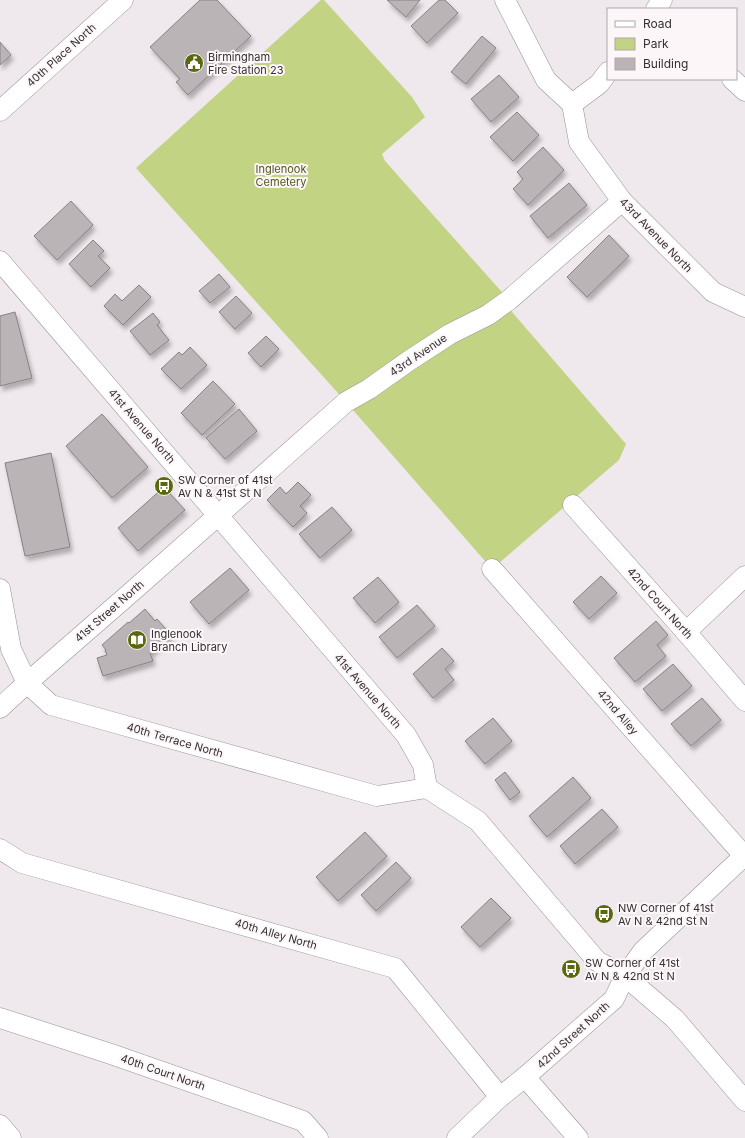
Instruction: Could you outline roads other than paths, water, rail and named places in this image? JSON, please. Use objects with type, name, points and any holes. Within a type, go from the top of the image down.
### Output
[{"type":"street","name":"40th Place North","points":[[0,111],[123,0]]},
{"type":"street","points":[[505,0],[546,80],[572,104],[599,84],[607,73]]},
{"type":"street","points":[[733,80],[745,91]]},
{"type":"street","name":"43rd Avenue North","points":[[572,104],[579,142],[622,201],[713,292],[745,307]]},
{"type":"street","name":"43rd Avenue","points":[[218,515],[346,402],[369,390],[410,360],[450,334],[488,315],[509,300],[622,201]]},
{"type":"street","name":"41st Avenue North","points":[[0,261],[406,735],[423,765],[427,788]]},
{"type":"street","name":"42nd Court North","points":[[573,505],[745,701]]},
{"type":"street","name":"41st Street North","points":[[0,708],[218,515]]},
{"type":"street","name":"42nd Alley","points":[[492,569],[745,856]]},
{"type":"street","points":[[686,632],[745,576]]},
{"type":"street","name":"40th Terrace North","points":[[0,589],[11,649],[27,683],[51,705],[377,796],[427,788]]},
{"type":"street","points":[[427,788],[478,822],[597,960],[625,976],[675,1018],[745,1101]]},
{"type":"street","name":"40th Alley North","points":[[0,849],[22,863],[395,968],[500,1097]]},
{"type":"street","name":"42nd Street North","points":[[457,1138],[500,1097],[526,1077],[614,998],[625,976],[643,951],[745,856]]},
{"type":"street","name":"40th Court North","points":[[0,1018],[303,1121],[318,1138]]},
{"type":"street","points":[[526,1077],[578,1138]]},
{"type":"street","points":[[0,1126],[11,1138]]},
{"type":"place","name":"Birmingham Fire Station 23","points":[[194,63]]},
{"type":"place","name":"SW Corner of 41st Av N & 41st St N","points":[[164,486]]},
{"type":"place","name":"Inglenook Branch Library","points":[[137,640]]},
{"type":"place","name":"NW Corner of 41st Av N & 42nd St N","points":[[604,914]]},
{"type":"place","name":"SW Corner of 41st Av N & 42nd St N","points":[[571,969]]},
{"type":"park label","name":"Inglenook Cemetery","points":[[281,175]]}]
